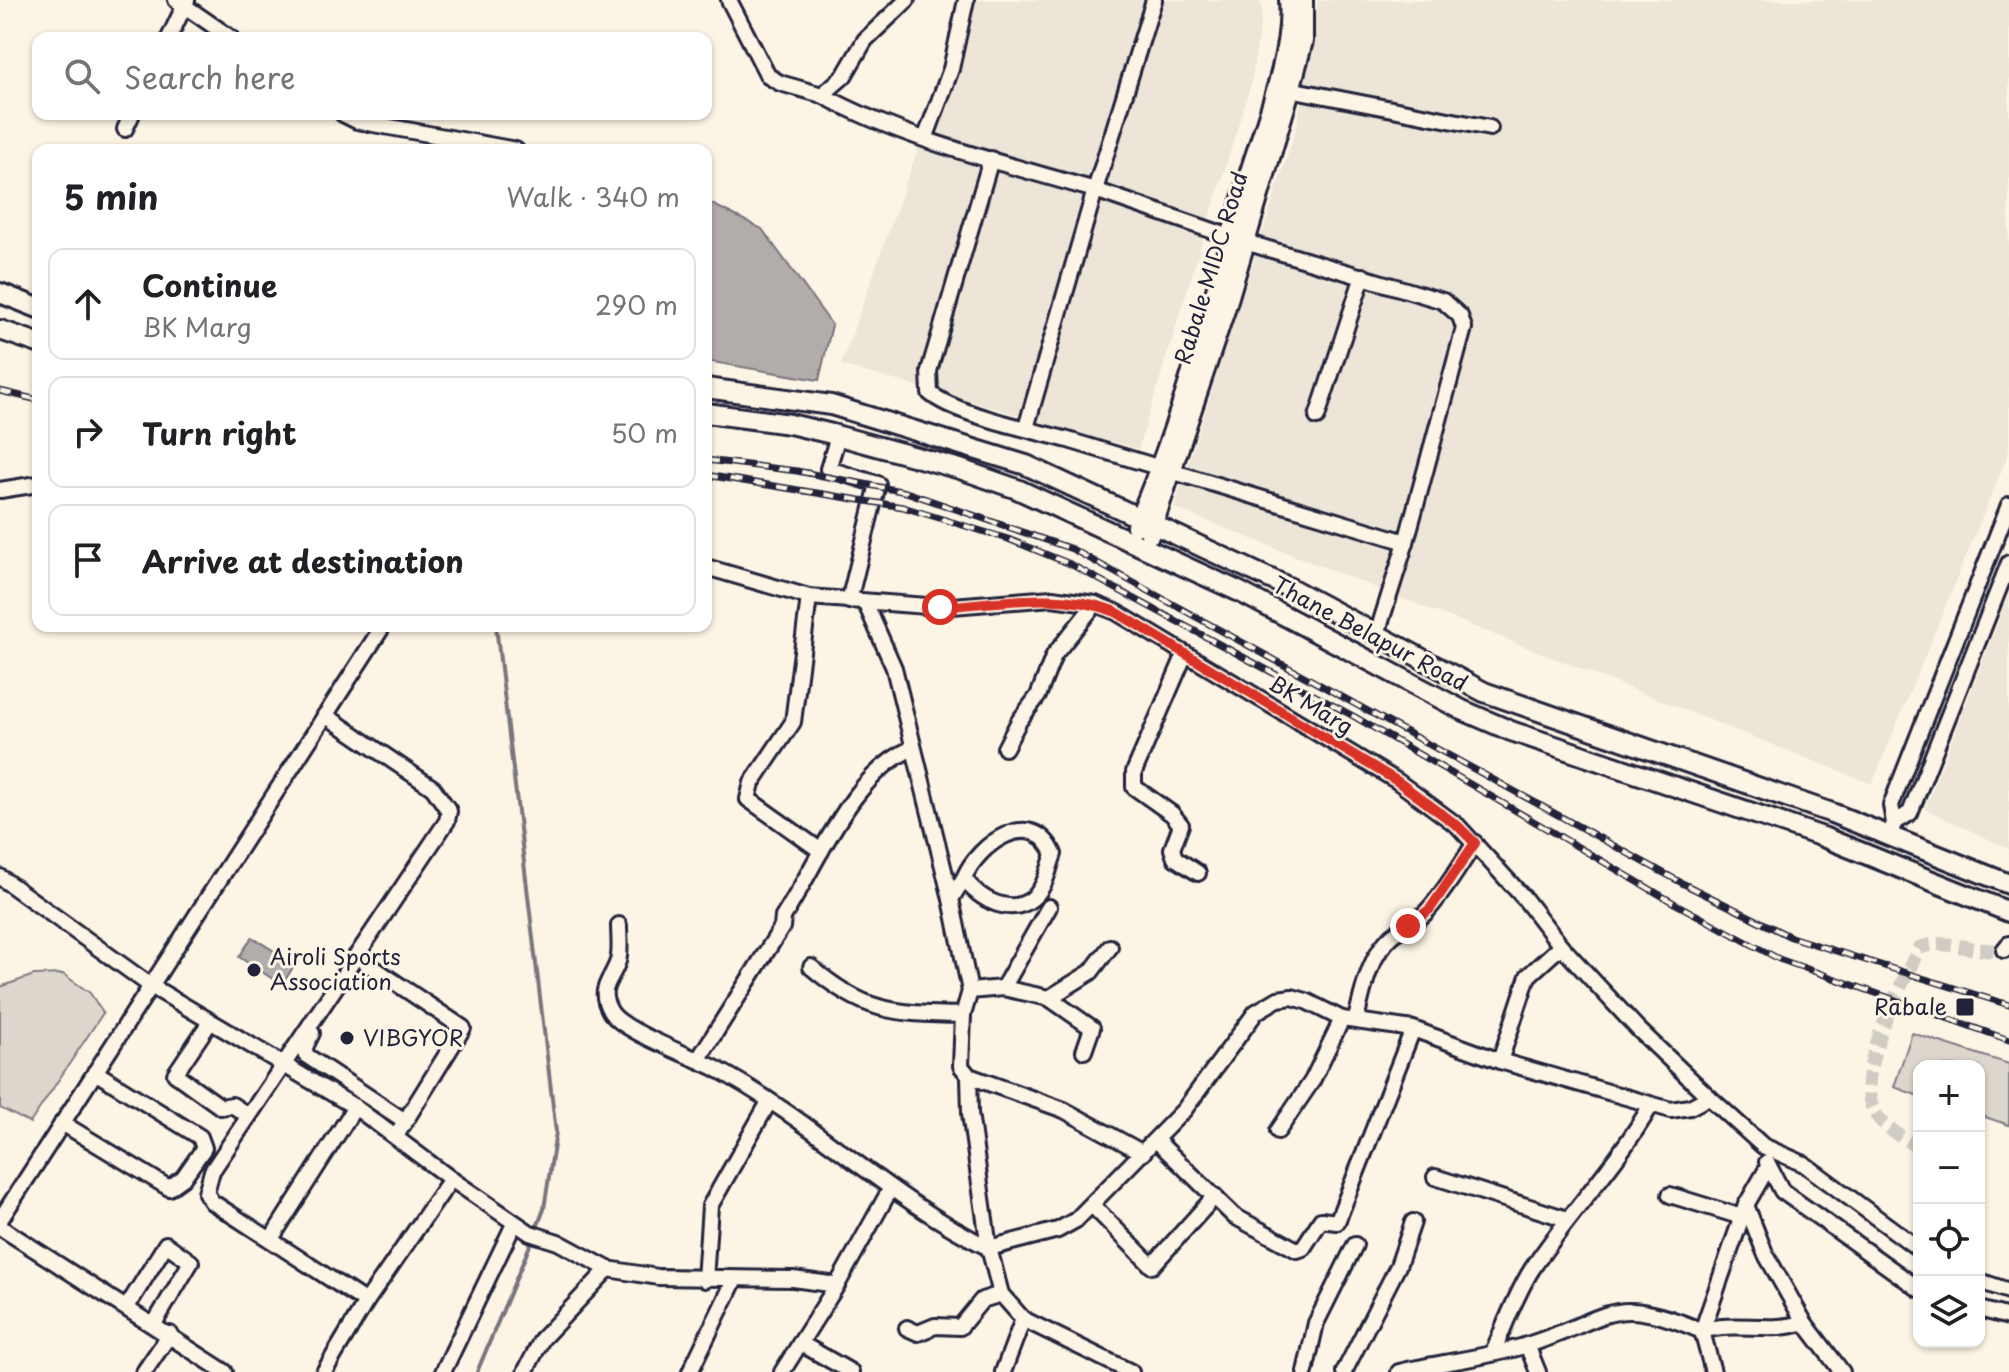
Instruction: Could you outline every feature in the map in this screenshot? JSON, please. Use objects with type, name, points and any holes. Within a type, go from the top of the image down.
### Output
[{"type":"main road","name":"Rabale MIDC Road","points":[[1283,88],[1291,14],[1289,0]]},
{"type":"main road","name":"Rabale MIDC Road","points":[[1137,543],[1165,469],[1283,88],[1303,41],[1303,0]]},
{"type":"main road","points":[[0,293],[32,307]]},
{"type":"main road","points":[[0,305],[32,309]]},
{"type":"main road","points":[[0,330],[32,342]]},
{"type":"main road","points":[[0,342],[32,344]]},
{"type":"main road","name":"Thane Belapur Road","points":[[712,389],[831,405],[968,444],[1052,475],[1377,634],[1473,687],[1520,707],[1892,829],[2009,884]]},
{"type":"main road","name":"Thane Belapur Road","points":[[712,414],[790,424],[960,469],[1017,489],[1281,612],[1474,716],[1823,837],[2009,912]]},
{"type":"street","points":[[822,95],[844,76],[865,40],[907,0]]},
{"type":"street","points":[[925,139],[951,69],[966,0]]},
{"type":"street","points":[[1026,428],[1154,0]]},
{"type":"street","points":[[171,32],[183,2],[223,32]]},
{"type":"street","points":[[735,3],[768,76],[780,83],[822,95],[883,124],[925,139],[1095,190],[1238,240],[1443,301],[1460,316],[1464,328],[1406,542],[1377,634]]},
{"type":"street","points":[[1283,88],[1490,128]]},
{"type":"street","points":[[125,129],[129,120]]},
{"type":"street","points":[[355,120],[483,144]]},
{"type":"street","points":[[991,159],[928,385],[930,393],[951,405],[1406,542]]},
{"type":"street","points":[[1317,417],[1363,276]]},
{"type":"street","points":[[838,436],[828,469],[878,484],[849,601]]},
{"type":"street","points":[[0,490],[32,485]]},
{"type":"street","points":[[1892,829],[1891,805],[2008,508]]},
{"type":"street","points":[[1892,829],[1910,813],[2009,563]]},
{"type":"street","name":"BK Marg","points":[[712,569],[809,597],[940,607],[1052,598],[1095,604],[1116,612],[1397,781],[1458,826],[1561,946],[1638,1029],[1709,1097],[1763,1146],[1804,1164],[1913,1245]]},
{"type":"street","points":[[809,597],[793,722],[752,783],[748,799],[821,851]]},
{"type":"street","points":[[865,602],[894,668],[951,899],[970,991],[963,1015],[961,1066],[969,1076],[1064,1110],[1143,1153]]},
{"type":"street","points":[[1005,748],[1019,721],[1038,696],[1054,655],[1095,604]]},
{"type":"street","points":[[0,1220],[379,632]]},
{"type":"street","points":[[1185,654],[1134,772],[1134,787],[1172,814],[1181,825],[1172,849],[1175,858],[1198,873]]},
{"type":"street","points":[[325,715],[433,788],[449,811],[447,821],[212,1171],[206,1193],[212,1202],[366,1302]]},
{"type":"street","points":[[698,1060],[782,927],[783,917],[813,872],[821,851],[877,772],[894,756],[913,748]]},
{"type":"street","points":[[951,899],[977,853],[1021,829],[1047,841],[1054,854],[1041,889],[1027,903],[987,902],[964,878]]},
{"type":"street","points":[[1278,1131],[1349,1019],[1380,950],[1396,933],[1419,920],[1430,909],[1475,843]]},
{"type":"street","points":[[0,877],[151,986],[351,1105],[530,1233],[558,1242],[608,1269],[658,1277],[793,1279],[837,1285]]},
{"type":"street","points":[[1003,988],[1049,907]]},
{"type":"street","points":[[619,925],[618,961],[606,981],[603,996],[612,1015],[769,1102],[917,1209],[989,1248],[1058,1230],[1092,1205],[1184,1110],[1256,1012],[1278,999],[1292,997],[1349,1019],[1413,1029],[1500,1061],[1671,1110],[1690,1107],[1709,1097]]},
{"type":"street","points":[[1500,1061],[1528,976],[1561,946]]},
{"type":"street","points":[[1049,998],[1091,972],[1110,947]]},
{"type":"street","points":[[356,956],[463,1028],[396,1136]]},
{"type":"street","points":[[811,967],[835,988],[873,1008],[898,1013],[963,1015]]},
{"type":"street","points":[[970,991],[1003,988],[1049,998],[1092,1028],[1084,1051]]},
{"type":"street","points":[[336,1000],[304,1049],[307,1056],[405,1121]]},
{"type":"street","points":[[210,1022],[175,1074],[221,1107],[232,1105],[249,1116]]},
{"type":"street","points":[[1156,1140],[1234,1216],[1297,1250],[1308,1243],[1321,1220],[1336,1223],[1413,1029]]},
{"type":"street","points":[[62,1123],[169,1188],[183,1178],[204,1148],[200,1137],[95,1072]]},
{"type":"street","points":[[969,1076],[970,1113],[989,1248],[1001,1294],[1023,1319],[1131,1372]]},
{"type":"street","points":[[271,1239],[351,1105],[355,1088]]},
{"type":"street","points":[[705,1280],[710,1206],[769,1102]]},
{"type":"street","points":[[1493,1352],[1530,1272],[1567,1219],[1606,1177],[1651,1105]]},
{"type":"street","points":[[1763,1146],[1768,1167],[1782,1191],[1913,1285]]},
{"type":"street","points":[[1713,1372],[1702,1331],[1744,1211],[1768,1167]]},
{"type":"street","points":[[1435,1177],[1567,1219]]},
{"type":"street","points":[[324,1372],[366,1302],[451,1179]]},
{"type":"street","points":[[782,1372],[837,1285],[891,1188]]},
{"type":"street","points":[[1670,1195],[1744,1211]]},
{"type":"street","points":[[1092,1205],[1152,1266],[1215,1196]]},
{"type":"street","points":[[1744,1211],[1804,1322],[1842,1372]]},
{"type":"street","points":[[1344,1372],[1398,1266],[1413,1222]]},
{"type":"street","points":[[443,1372],[514,1224]]},
{"type":"street","points":[[0,1227],[225,1372]]},
{"type":"street","points":[[127,1307],[166,1244],[191,1262],[154,1324]]},
{"type":"street","points":[[1305,1372],[1316,1323],[1355,1245]]},
{"type":"street","points":[[525,1372],[542,1339],[608,1269]]},
{"type":"street","points":[[690,1372],[735,1279]]},
{"type":"street","points":[[1985,1283],[2009,1291]]},
{"type":"street","points":[[907,1328],[918,1333],[935,1326],[960,1327],[982,1300],[1001,1294]]},
{"type":"street","points":[[1399,1372],[1527,1345],[1593,1316],[1629,1308],[1661,1313],[1702,1331],[1722,1325],[1765,1328],[1804,1322]]},
{"type":"street","points":[[1985,1311],[2009,1317]]},
{"type":"street","points":[[1003,1372],[1023,1319]]},
{"type":"street","points":[[144,1372],[170,1334]]},
{"type":"street","points":[[800,1343],[851,1372]]},
{"type":"street","points":[[1527,1345],[1538,1372]]},
{"type":"shaded area","points":[[971,0],[1260,0],[1262,12],[1251,84],[1138,449],[841,365]]},
{"type":"shaded area","points":[[1318,0],[2009,0],[2009,452],[1872,784],[1174,508],[1297,126]]},
{"type":"shaded area","points":[[712,204],[762,229],[832,325],[819,380],[712,362]]},
{"type":"shaded area","points":[[2009,594],[2009,849],[1925,809]]},
{"type":"shaded area","points":[[252,937],[295,964],[282,985],[239,957]]},
{"type":"shaded area","points":[[63,974],[90,993],[103,1013],[30,1123],[0,1108],[0,987],[34,975]]},
{"type":"shaded area","points":[[1912,1033],[2009,1064],[2009,1125],[1985,1117],[1985,1060],[1913,1060],[1913,1094],[1894,1087]]},
{"type":"waterway","points":[[497,632],[556,1132],[544,1209],[536,1230]]},
{"type":"waterway","points":[[477,1372],[533,1238]]},
{"type":"tunnel","points":[[1913,1144],[1884,1124],[1875,1113],[1869,1096],[1874,1053],[1891,1006],[1919,948],[1940,944],[2004,950]]},
{"type":"railway","points":[[0,391],[32,399]]},
{"type":"railway","points":[[712,461],[797,471],[906,492],[1072,549],[1682,883],[1791,937],[2009,1005]]},
{"type":"railway","points":[[712,476],[903,507],[1008,539],[1070,564],[1355,717],[1674,903],[1779,959],[2009,1040]]},
{"type":"place","name":"Airoli Sports Association","points":[[254,970]]},
{"type":"place","name":"Rabale","points":[[1965,1007]]},
{"type":"place","name":"VIBGYOR","points":[[347,1038]]},
{"type":"route","points":[[940,607],[1052,598],[1095,604],[1116,612],[1397,781],[1458,826],[1475,843],[1430,909],[1408,926]]}]
